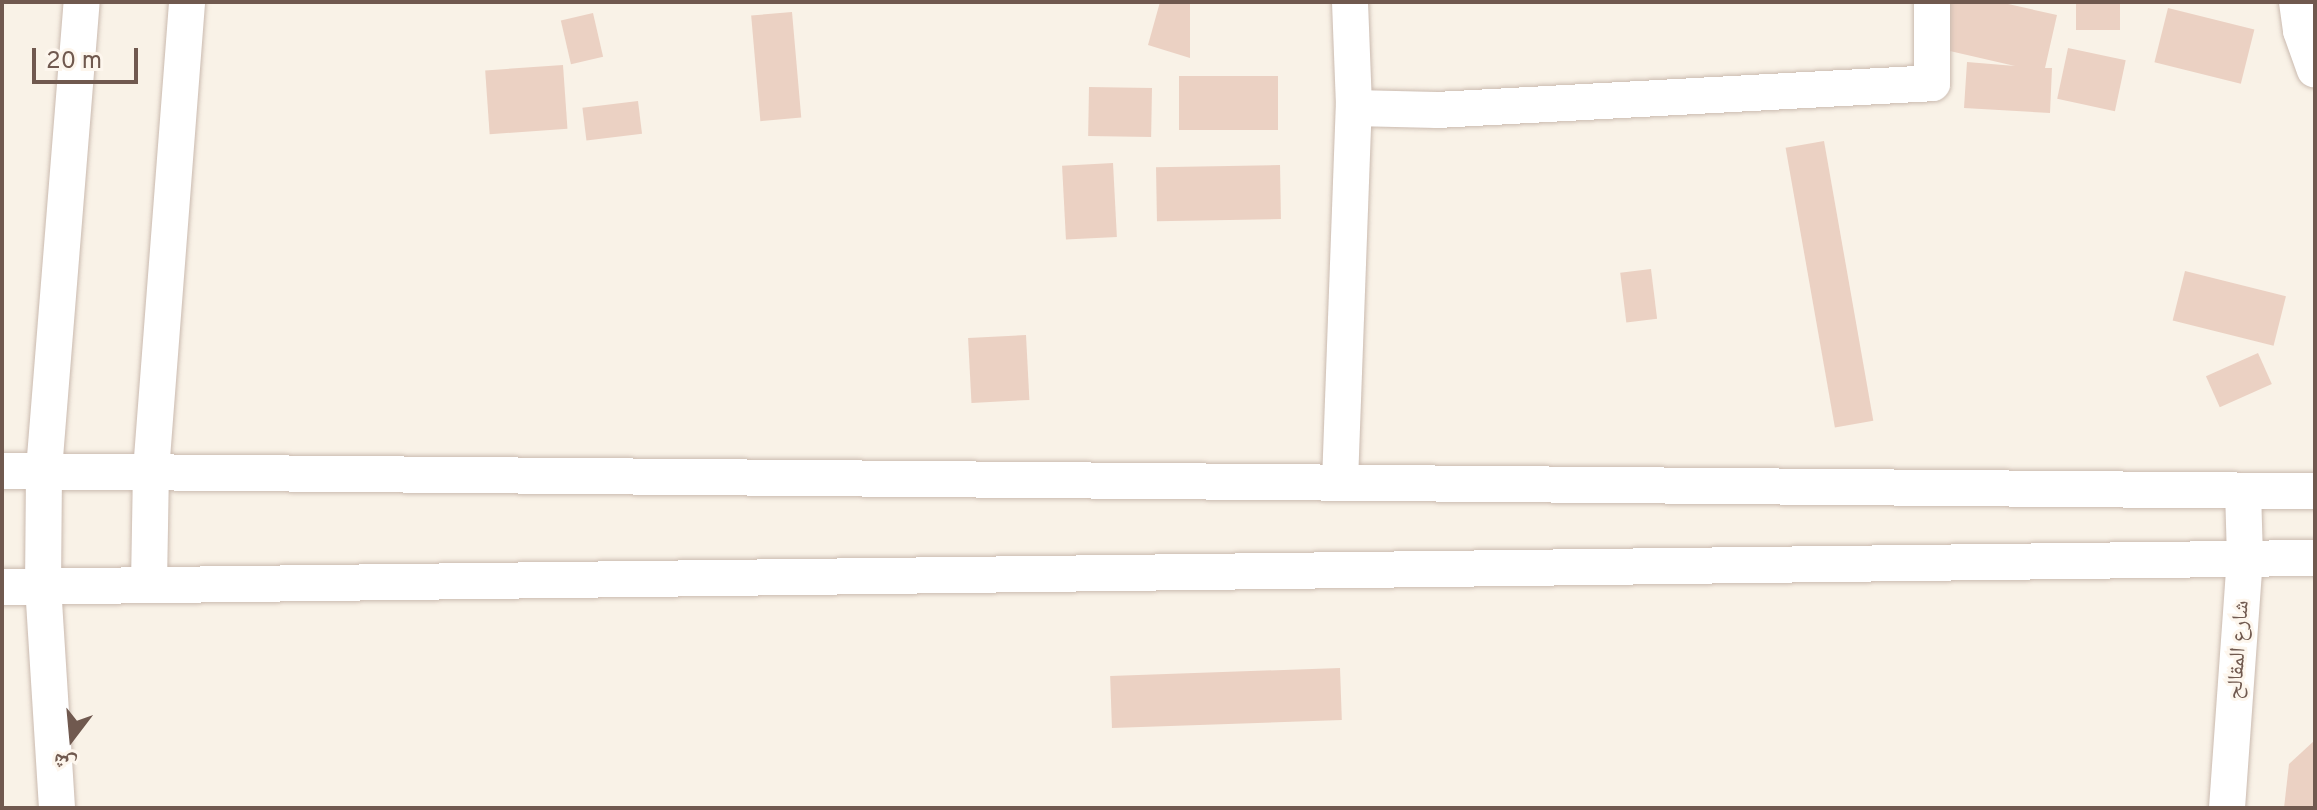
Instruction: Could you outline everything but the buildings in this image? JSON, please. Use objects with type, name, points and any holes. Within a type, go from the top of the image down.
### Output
[{"type":"street","points":[[57,808],[43,587],[44,470],[82,2]]},
{"type":"street","points":[[149,584],[151,471],[187,2]]},
{"type":"street","points":[[1340,482],[1354,108],[1350,2]]},
{"type":"street","points":[[1354,108],[1437,110],[1932,83],[1932,2]]},
{"type":"street","points":[[2297,2],[2313,59]]},
{"type":"street","points":[[2,471],[2315,491]]},
{"type":"street","name":"شارع المقالح","points":[[2227,808],[2245,558],[2243,491]]},
{"type":"street","points":[[2,587],[2315,558]]}]
